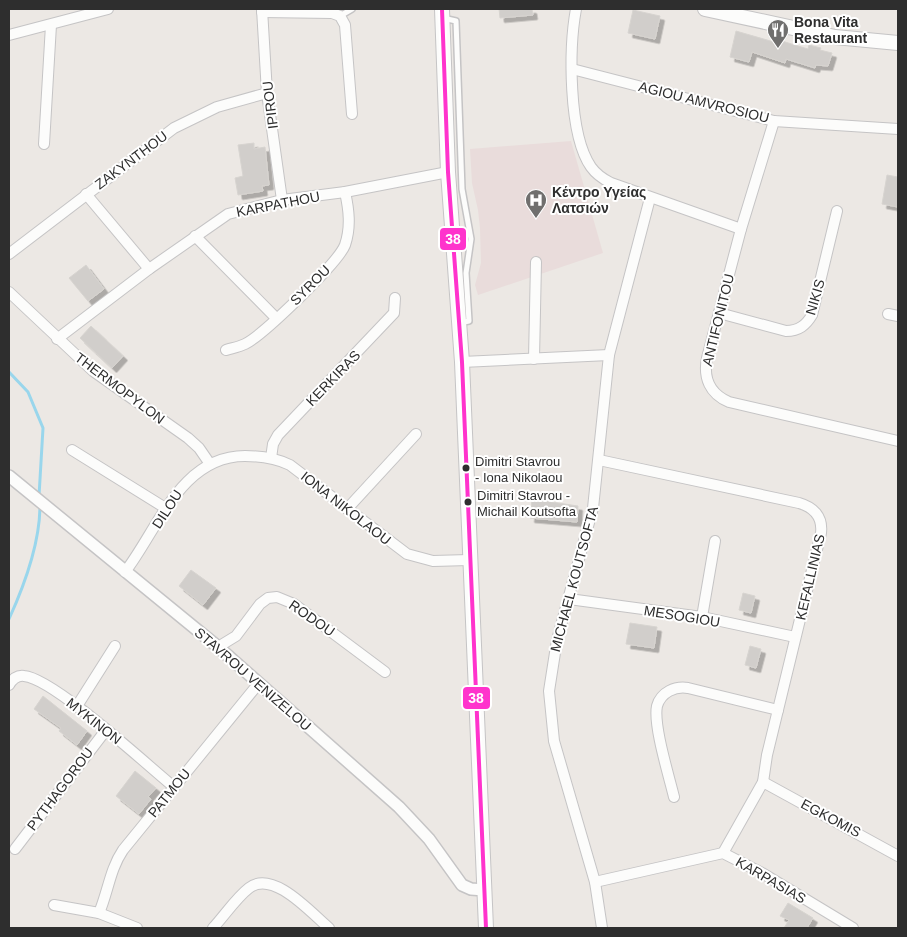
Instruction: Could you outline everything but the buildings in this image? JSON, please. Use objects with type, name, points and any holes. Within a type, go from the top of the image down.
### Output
[{"type":"main road","points":[[705,9],[836,37],[898,43]]},
{"type":"main road","points":[[444,12],[448,172],[462,362],[486,928]]},
{"type":"street","points":[[9,34],[108,9]]},
{"type":"street","points":[[576,9],[572,28],[572,69],[578,130],[583,151],[591,168],[605,180],[650,198],[741,229]]},
{"type":"street","points":[[262,10],[332,13],[340,16],[345,24],[352,114]]},
{"type":"street","name":"IPIROU","points":[[262,10],[268,93],[282,200]]},
{"type":"street","points":[[44,144],[50,25]]},
{"type":"street","name":"AGIOU AMVROSIOU","points":[[572,69],[774,120],[898,129]]},
{"type":"street","name":"ZAKYNTHOU","points":[[9,254],[155,140],[183,122],[223,105],[268,93]]},
{"type":"street","name":"ANTIFONITOU","points":[[774,120],[741,229],[719,313],[706,371],[710,387],[721,398],[735,404],[898,441]]},
{"type":"street","name":"KARPATHOU","points":[[57,339],[149,269],[228,214],[252,206],[282,200],[346,192],[448,172]]},
{"type":"street","name":"SYROU","points":[[226,350],[246,344],[330,266],[344,247],[349,224],[346,192]]},
{"type":"street","points":[[86,194],[149,269]]},
{"type":"street","name":"MICHAEL KOUTSOFTA","points":[[602,928],[595,882],[558,754],[550,717],[549,691],[552,666],[590,526],[599,460],[609,355],[650,198]]},
{"type":"street","name":"NIKIS","points":[[719,313],[786,331],[805,325],[812,315],[837,211]]},
{"type":"street","points":[[195,236],[276,318]]},
{"type":"street","points":[[534,358],[536,262]]},
{"type":"street","name":"THERMOPYLON","points":[[9,292],[57,339],[102,378],[188,438],[199,448],[210,464]]},
{"type":"street","name":"KERKIRAS","points":[[271,458],[273,444],[282,431],[394,313],[395,298]]},
{"type":"street","points":[[462,362],[609,355]]},
{"type":"street","points":[[347,509],[416,434]]},
{"type":"street","points":[[72,450],[167,509]]},
{"type":"street","name":"IONA NIKOLAOU","points":[[222,458],[250,456],[271,458],[296,469],[397,548],[413,557],[433,561],[469,560]]},
{"type":"street","name":"DILOU","points":[[125,572],[183,485],[198,470],[222,458]]},
{"type":"street","name":"KEFALLINIAS","points":[[599,460],[798,503],[815,511],[820,519],[821,533],[762,782],[723,853]]},
{"type":"street","name":"STAVROU VENIZELOU","points":[[9,476],[218,647],[415,823],[462,885],[471,889],[484,890]]},
{"type":"street","points":[[702,617],[715,542]]},
{"type":"street","name":"RODOU","points":[[218,647],[236,636],[264,601],[272,597],[281,597],[294,604],[385,672]]},
{"type":"street","name":"MESOGIOU","points":[[569,599],[702,617],[795,637]]},
{"type":"street","points":[[77,706],[115,646]]},
{"type":"street","name":"MYKINON","points":[[9,686],[18,676],[29,677],[77,706],[174,787]]},
{"type":"street","name":"PATMOU","points":[[99,913],[118,857],[259,683]]},
{"type":"street","points":[[674,797],[657,717],[659,701],[666,693],[676,688],[688,688],[778,710]]},
{"type":"street","name":"PYTHAGOROU","points":[[15,849],[106,730]]},
{"type":"street","name":"EGKOMIS","points":[[762,782],[898,856]]},
{"type":"street","name":"KARPASIAS","points":[[595,882],[723,853],[762,873],[836,924],[853,928]]},
{"type":"street","points":[[213,928],[249,887],[262,882],[279,887],[329,928]]},
{"type":"street","points":[[54,905],[99,913],[136,928]]},
{"type":"lane","points":[[340,16],[352,9]]},
{"type":"lane","points":[[444,12],[456,21],[462,190],[471,239],[466,273],[469,321],[459,323]]},
{"type":"shaded area","name":"Κέντρο Υγείας Λατσιών","points":[[571,141],[603,253],[478,295],[475,285],[481,263],[480,228],[472,183],[470,149]]},
{"type":"waterway","points":[[9,372],[28,392],[43,428],[39,496]]},
{"type":"waterway","points":[[9,619],[21,592],[34,549],[40,505]]},
{"type":"transit line","name":"38","points":[[442,9],[448,172],[462,362],[486,928]]},
{"type":"place","name":"Bona Vita Restaurant","points":[[778,49]]},
{"type":"place","name":"Κέντρο Υγείας Λατσιών","points":[[536,219]]},
{"type":"place","name":"Dimitri Stavrou - Iona Nikolaou","points":[[466,468]]},
{"type":"place","name":"Dimitri Stavrou - Michail Koutsofta","points":[[468,502]]}]
